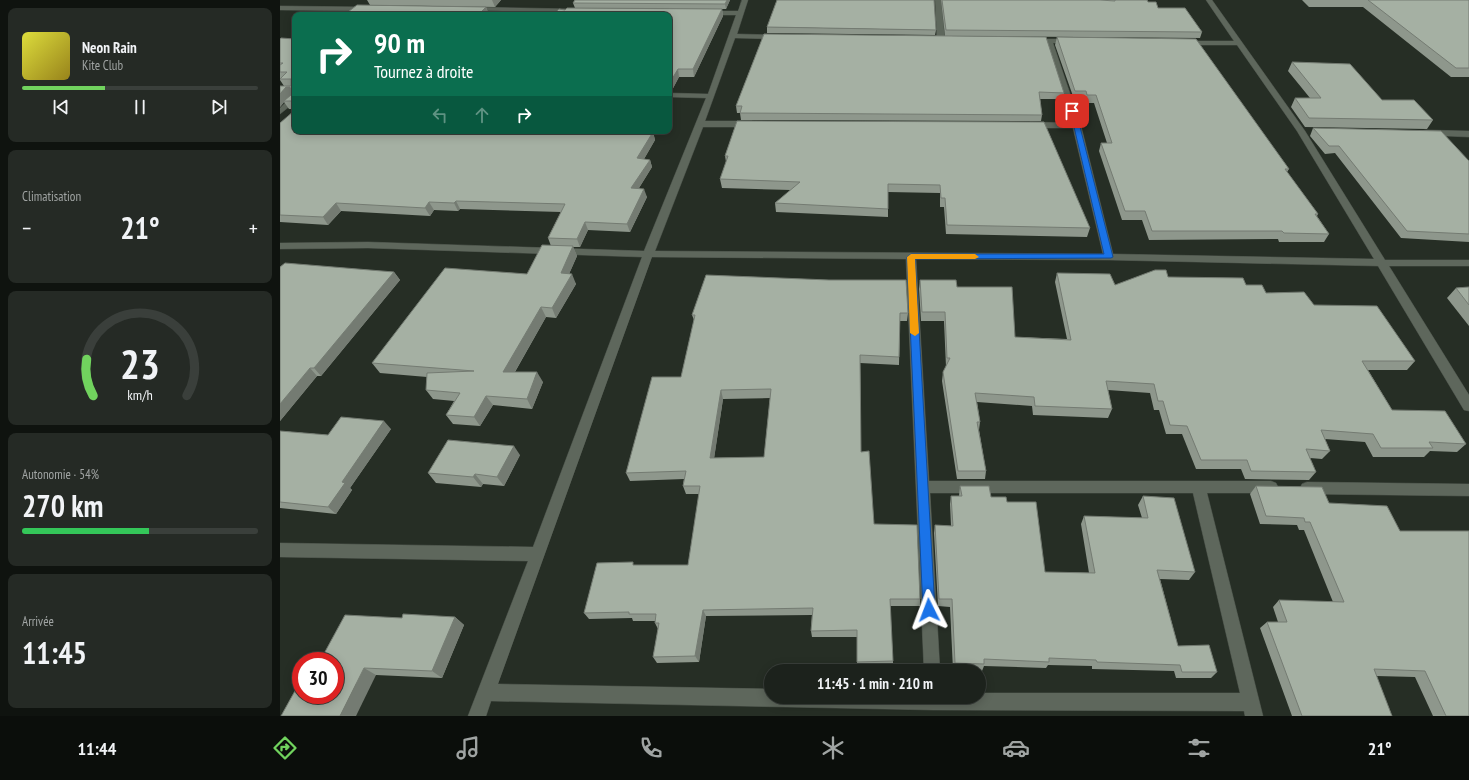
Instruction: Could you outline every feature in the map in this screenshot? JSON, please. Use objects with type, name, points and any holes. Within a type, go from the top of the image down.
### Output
[{"type":"street","points":[[477,716],[648,254],[711,96],[745,0]]},
{"type":"street","points":[[932,40],[944,40],[938,0]]},
{"type":"street","points":[[1209,0],[1239,43],[1306,131],[1381,263],[1469,406]]},
{"type":"street","points":[[280,8],[374,9]]},
{"type":"street","points":[[460,9],[541,8],[585,11]]},
{"type":"street","points":[[701,13],[740,13]]},
{"type":"street","points":[[733,36],[788,37]]},
{"type":"street","points":[[1026,41],[1081,41]]},
{"type":"street","points":[[1049,41],[1077,126],[1109,257]]},
{"type":"street","points":[[1176,42],[1239,43]]},
{"type":"street","points":[[672,95],[711,96]]},
{"type":"street","points":[[280,112],[292,101]]},
{"type":"street","points":[[700,124],[763,124]]},
{"type":"street","points":[[1022,125],[1077,126]]},
{"type":"street","points":[[1413,133],[1469,134]]},
{"type":"street","points":[[280,246],[368,246],[648,254],[911,257],[1109,257],[1381,263],[1469,263]]},
{"type":"street","points":[[911,257],[932,664]]},
{"type":"street","points":[[922,487],[1198,486],[1469,490]]},
{"type":"street","points":[[986,701],[1252,709],[1198,486]]},
{"type":"street","points":[[280,550],[538,554]]},
{"type":"street","points":[[486,692],[764,696]]},
{"type":"building","points":[[575,0],[727,0],[725,4],[573,3]]},
{"type":"building","points":[[777,0],[934,0],[936,30],[767,27]]},
{"type":"building","points":[[942,0],[1147,0],[1148,2],[1156,2],[1158,8],[1185,8],[1202,32],[946,30]]},
{"type":"building","points":[[1368,0],[1469,0],[1469,68],[1456,68]]},
{"type":"building","points":[[357,5],[486,7],[481,12],[348,12]]},
{"type":"building","points":[[567,8],[722,9],[693,69],[678,69],[672,79],[672,12],[556,12],[559,9],[565,10]]},
{"type":"building","points":[[764,34],[1046,37],[1064,93],[1039,92],[1042,115],[740,113],[742,106],[736,106]]},
{"type":"building","points":[[1057,37],[1196,39],[1289,169],[1285,169],[1318,214],[1315,214],[1329,234],[1284,233],[1282,231],[1152,231],[1145,211],[1125,211],[1101,143],[1112,143],[1096,95],[1087,95],[1086,91],[1075,91]]},
{"type":"building","points":[[280,39],[292,39],[292,94],[290,87],[286,87],[280,94],[280,86],[291,86],[291,79],[280,79],[287,72],[280,72],[280,65],[283,63],[280,63]]},
{"type":"building","points":[[1292,62],[1350,64],[1382,100],[1414,100],[1433,120],[1309,118],[1295,98],[1321,98]]},
{"type":"building","points":[[292,94],[292,101],[284,101]]},
{"type":"building","points":[[292,113],[292,134],[652,134],[637,158],[650,160],[631,188],[644,189],[627,224],[585,222],[577,239],[548,238],[565,204],[456,201],[454,203],[429,202],[425,208],[336,203],[323,217],[280,215],[280,123]]},
{"type":"building","points":[[737,121],[1044,122],[1090,228],[947,225],[945,198],[941,198],[940,185],[888,184],[888,209],[775,203],[800,182],[720,179],[728,156],[725,156]]},
{"type":"building","points":[[1313,128],[1441,131],[1469,161],[1469,234],[1407,231],[1339,146],[1329,146]]},
{"type":"building","points":[[542,245],[573,246],[561,273],[572,274],[552,308],[541,307],[503,372],[537,372],[527,399],[486,396],[474,417],[446,415],[460,393],[426,390],[427,373],[474,371],[372,363],[445,268],[527,274]]},
{"type":"building","points":[[285,263],[394,272],[314,368],[310,368],[280,404],[280,267]]},
{"type":"building","points":[[1155,270],[1166,270],[1168,277],[1243,278],[1246,285],[1262,285],[1266,293],[1304,292],[1314,305],[1377,306],[1415,361],[1362,361],[1392,410],[1445,411],[1466,444],[1429,442],[1433,448],[1381,448],[1373,434],[1321,430],[1330,451],[1306,449],[1316,472],[1251,471],[1247,460],[1201,460],[1187,426],[1170,425],[1163,401],[1158,401],[1154,384],[1106,381],[1112,409],[1035,406],[1034,397],[975,393],[980,422],[977,422],[986,471],[958,471],[943,372],[950,358],[947,358],[945,312],[922,312],[920,280],[956,280],[957,287],[1012,287],[1015,337],[1071,340],[1057,273],[1110,274],[1115,285]]},
{"type":"building","points":[[706,275],[829,280],[906,280],[908,313],[900,313],[899,357],[860,355],[861,452],[869,451],[874,524],[917,525],[920,599],[890,599],[893,661],[857,662],[857,630],[811,631],[813,608],[703,610],[695,656],[653,657],[659,623],[655,623],[656,614],[629,614],[629,612],[584,613],[597,563],[633,562],[633,565],[688,565],[700,486],[683,486],[686,471],[626,473],[652,377],[681,377],[695,315],[692,315]],"holes":[[[771,389],[764,457],[710,458],[721,390]]]},
{"type":"building","points":[[1469,287],[1469,305],[1456,288]]},
{"type":"building","points":[[341,417],[384,421],[342,482],[345,483],[328,507],[280,502],[280,431],[328,435]]},
{"type":"building","points":[[448,440],[514,446],[497,477],[475,474],[473,477],[428,473]]},
{"type":"building","points":[[960,486],[989,486],[991,497],[1006,497],[1007,502],[1036,502],[1045,572],[1095,573],[1084,516],[1148,518],[1143,496],[1174,498],[1195,572],[1157,570],[1178,646],[1209,645],[1217,672],[1182,672],[1180,665],[1097,662],[1096,660],[1049,658],[1049,662],[984,659],[984,664],[955,663],[952,599],[939,599],[935,525],[953,526],[951,496],[962,496]]},
{"type":"building","points":[[1256,486],[1322,487],[1329,503],[1387,506],[1400,531],[1469,531],[1469,716],[1446,716],[1425,671],[1374,669],[1392,716],[1302,716],[1267,622],[1287,622],[1279,600],[1344,602],[1310,522],[1305,522],[1304,518],[1266,516]]},
{"type":"building","points":[[403,614],[455,617],[432,671],[364,668],[340,716],[281,716],[292,696],[292,704],[344,704],[344,652],[325,652],[345,615],[402,618]]},
{"type":"slow traffic","points":[[915,333],[911,257],[975,257]]},
{"type":"route","points":[[929,610],[911,257],[1109,257],[1072,111]]}]
